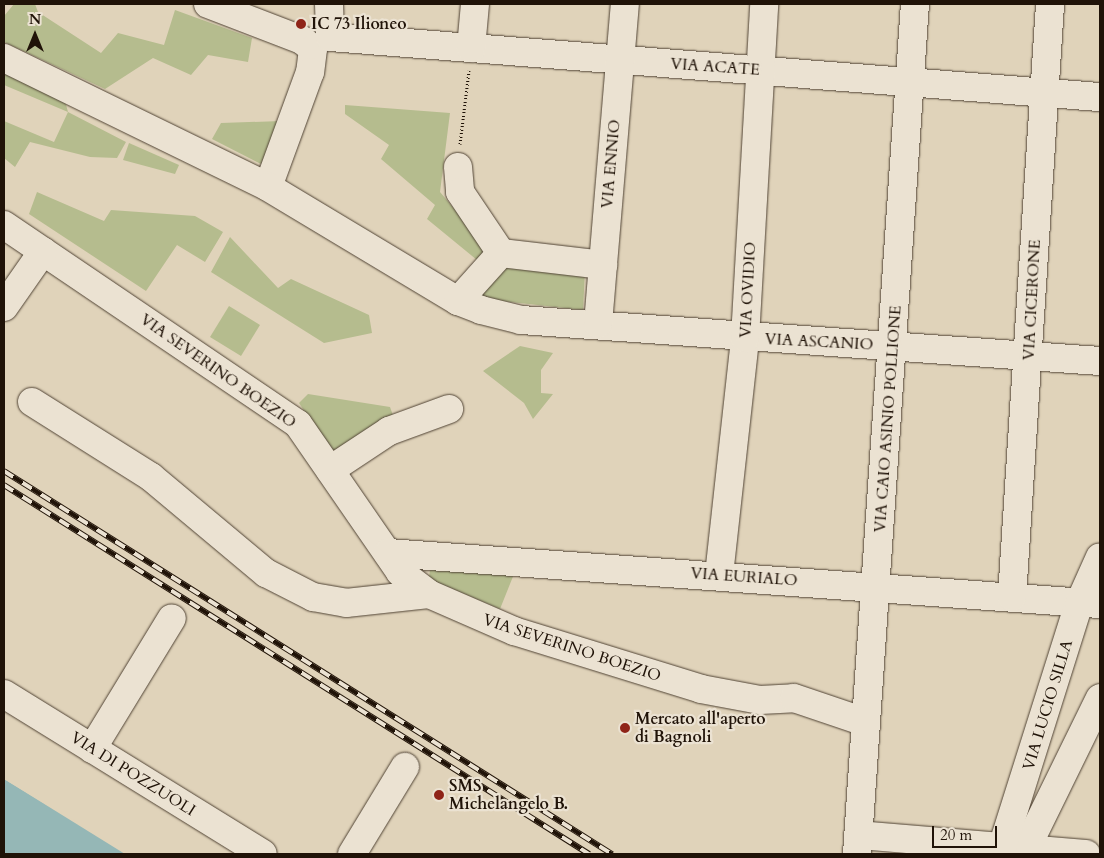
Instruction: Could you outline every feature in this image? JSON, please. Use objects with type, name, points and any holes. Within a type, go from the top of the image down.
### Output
[{"type":"street","points":[[208,4],[302,40],[313,49],[310,72],[268,187]]},
{"type":"street","name":"VIA ACATE","points":[[329,4],[330,37],[759,70],[909,84],[1100,97]]},
{"type":"street","points":[[471,48],[476,4]]},
{"type":"street","name":"VIA ENNIO","points":[[598,324],[625,4]]},
{"type":"street","name":"VIA OVIDIO","points":[[719,575],[745,338],[764,4]]},
{"type":"street","name":"VIA CAIO ASINIO POLLIONE","points":[[858,844],[865,722],[894,345],[915,4]]},
{"type":"street","name":"VIA CICERONE","points":[[1012,597],[1029,358],[1042,92],[1050,4]]},
{"type":"street","points":[[4,58],[268,187],[458,301],[501,253]]},
{"type":"street","points":[[458,167],[460,192],[501,253],[603,265]]},
{"type":"street","name":"VIA SEVERINO BOEZIO","points":[[4,225],[298,424],[394,562],[428,594],[514,631],[701,689],[760,700],[794,698],[865,722]]},
{"type":"street","points":[[4,307],[43,251]]},
{"type":"street","name":"VIA ASCANIO","points":[[458,301],[521,320],[598,324],[745,338],[894,345],[1029,358],[1100,361]]},
{"type":"street","points":[[32,402],[150,477],[266,573],[314,597],[346,603],[428,594]]},
{"type":"street","points":[[330,470],[389,431],[449,409]]},
{"type":"street","name":"VIA LUCIO SILLA","points":[[1010,850],[1090,604],[1100,557]]},
{"type":"street","name":"VIA EURIALO","points":[[394,562],[719,575],[877,585],[1090,604]]},
{"type":"street","points":[[92,749],[172,618]]},
{"type":"street","name":"VIA DI POZZUOLI","points":[[4,694],[263,854]]},
{"type":"street","points":[[1010,850],[1100,698]]},
{"type":"street","points":[[352,854],[405,767]]},
{"type":"street","points":[[858,844],[1086,854]]},
{"type":"path","points":[[458,167],[471,48]]},
{"type":"green space","points":[[14,4],[35,4],[38,12],[101,53],[118,33],[164,45],[175,10],[252,38],[248,62],[208,55],[191,75],[153,58],[105,89],[4,42],[4,16]]},
{"type":"green space","points":[[4,71],[64,97],[68,112],[4,85]]},
{"type":"green space","points":[[345,105],[450,113],[440,192],[489,250],[477,260],[427,219],[435,205],[381,159],[389,145],[345,114]]},
{"type":"green space","points":[[68,112],[126,142],[117,158],[90,157],[30,142],[15,167],[4,158],[4,121],[54,142]]},
{"type":"green space","points":[[281,121],[269,159],[261,164],[212,139],[221,123]]},
{"type":"green space","points":[[129,143],[179,165],[175,174],[123,160]]},
{"type":"green space","points":[[37,192],[104,221],[111,210],[195,216],[223,232],[205,262],[177,245],[146,291],[29,214]]},
{"type":"green space","points":[[230,237],[278,288],[291,279],[369,315],[372,333],[324,343],[211,272]]},
{"type":"green space","points":[[509,260],[585,271],[583,310],[474,298]]},
{"type":"green space","points":[[229,306],[260,325],[241,356],[210,337]]},
{"type":"green space","points":[[520,346],[553,353],[541,370],[541,393],[553,394],[533,419],[524,403],[483,371]]},
{"type":"green space","points":[[308,394],[390,407],[395,421],[334,456],[299,403]]},
{"type":"green space","points":[[430,569],[514,574],[500,609],[429,579]]},
{"type":"water","points":[[4,779],[125,854],[4,854]]},
{"type":"pier","points":[[5,777],[126,852],[128,854],[4,779]]},
{"type":"railway","points":[[4,471],[612,854]]},
{"type":"railway","points":[[4,485],[589,854]]},
{"type":"place","name":"IC 73 Ilioneo","points":[[301,24]]},
{"type":"place","name":"Mercato all'aperto di Bagnoli","points":[[625,728]]},
{"type":"place","name":"SMS Michelangelo B.","points":[[439,795]]}]
